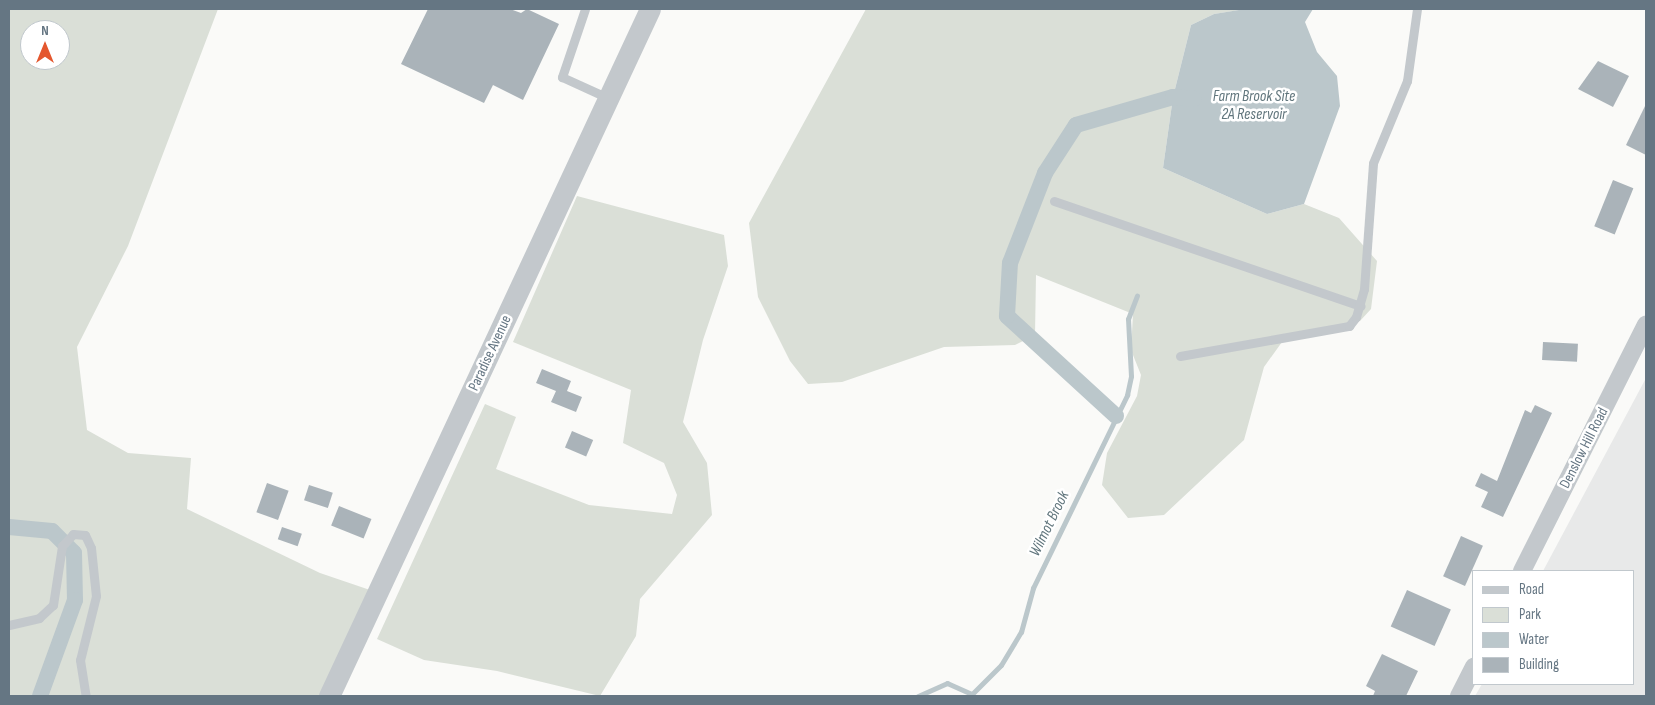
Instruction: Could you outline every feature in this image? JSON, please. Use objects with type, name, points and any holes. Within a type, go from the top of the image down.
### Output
[{"type":"street","name":"Paradise Avenue","points":[[329,696],[650,9]]},
{"type":"street","name":"Denslow Hill Road","points":[[1523,570],[1646,324]]},
{"type":"street","points":[[1459,696],[1472,671]]},
{"type":"lane","points":[[585,9],[562,77],[608,98]]},
{"type":"lane","points":[[1180,356],[1349,326],[1360,306],[1373,163],[1407,81],[1417,9]]},
{"type":"lane","points":[[1054,201],[1360,306]]},
{"type":"lane","points":[[9,625],[39,618],[53,605],[62,546],[73,534],[85,535],[91,548],[96,596],[80,660],[86,696]]},
{"type":"shaded area","points":[[1646,378],[1646,696],[1475,696],[1481,685],[1635,685],[1635,570],[1544,570]]},
{"type":"green space","points":[[9,9],[218,9],[128,246],[77,347],[87,430],[128,453],[191,458],[187,509],[320,573],[370,590],[321,696],[9,696]]},
{"type":"green space","points":[[866,9],[1246,9],[1214,14],[1191,25],[1173,97],[1163,168],[1267,214],[1304,204],[1339,218],[1377,261],[1371,309],[1360,321],[1287,335],[1264,367],[1244,440],[1164,515],[1128,518],[1102,485],[1107,453],[1137,396],[1141,375],[1131,350],[1133,314],[1036,275],[1035,335],[1015,345],[944,347],[842,382],[808,384],[790,361],[758,297],[749,223]]},
{"type":"green space","points":[[577,196],[724,235],[728,266],[703,340],[683,422],[707,463],[712,515],[640,599],[636,636],[600,696],[497,671],[424,660],[377,639],[485,404],[516,417],[496,469],[589,505],[672,514],[677,495],[664,463],[623,443],[631,390],[513,342]]},
{"type":"water","name":"Farm Brook Site 2A Reservoir","points":[[1245,9],[1313,9],[1305,22],[1317,52],[1337,76],[1340,106],[1304,204],[1267,214],[1163,168],[1173,97],[1191,25],[1214,14]]},
{"type":"building","points":[[428,9],[510,9],[521,13],[527,9],[559,24],[523,100],[493,85],[484,103],[401,64]]},
{"type":"building","points":[[1598,61],[1629,76],[1613,107],[1578,89]]},
{"type":"building","points":[[1646,104],[1646,155],[1626,145]]},
{"type":"building","points":[[1613,180],[1633,188],[1615,235],[1594,226]]},
{"type":"building","points":[[1543,342],[1578,344],[1577,362],[1542,360]]},
{"type":"building","points":[[542,369],[571,381],[567,391],[582,397],[576,412],[551,402],[556,391],[536,383]]},
{"type":"building","points":[[1535,405],[1552,413],[1503,517],[1481,507],[1488,492],[1475,486],[1481,473],[1497,481],[1525,410],[1531,413]]},
{"type":"building","points":[[572,431],[593,440],[586,457],[565,448]]},
{"type":"building","points":[[267,483],[289,491],[278,520],[256,512]]},
{"type":"building","points":[[309,485],[333,493],[328,508],[304,500]]},
{"type":"building","points":[[339,506],[371,519],[364,539],[331,525]]},
{"type":"building","points":[[282,527],[302,534],[298,546],[278,539]]},
{"type":"building","points":[[1461,536],[1483,546],[1465,586],[1443,576]]},
{"type":"building","points":[[1407,590],[1451,610],[1435,646],[1391,627]]},
{"type":"building","points":[[1382,654],[1418,671],[1406,696],[1373,696],[1375,691],[1366,686]]},
{"type":"waterway","points":[[1116,416],[1007,316],[1010,263],[1045,173],[1076,125],[1173,97],[1194,99]]},
{"type":"waterway","name":"Wilmot Brook","points":[[918,696],[947,683],[972,694],[1001,665],[1021,632],[1033,588],[1127,395],[1131,376],[1128,319],[1137,296]]},
{"type":"waterway","points":[[9,527],[52,531],[74,553],[75,600],[40,696]]}]
